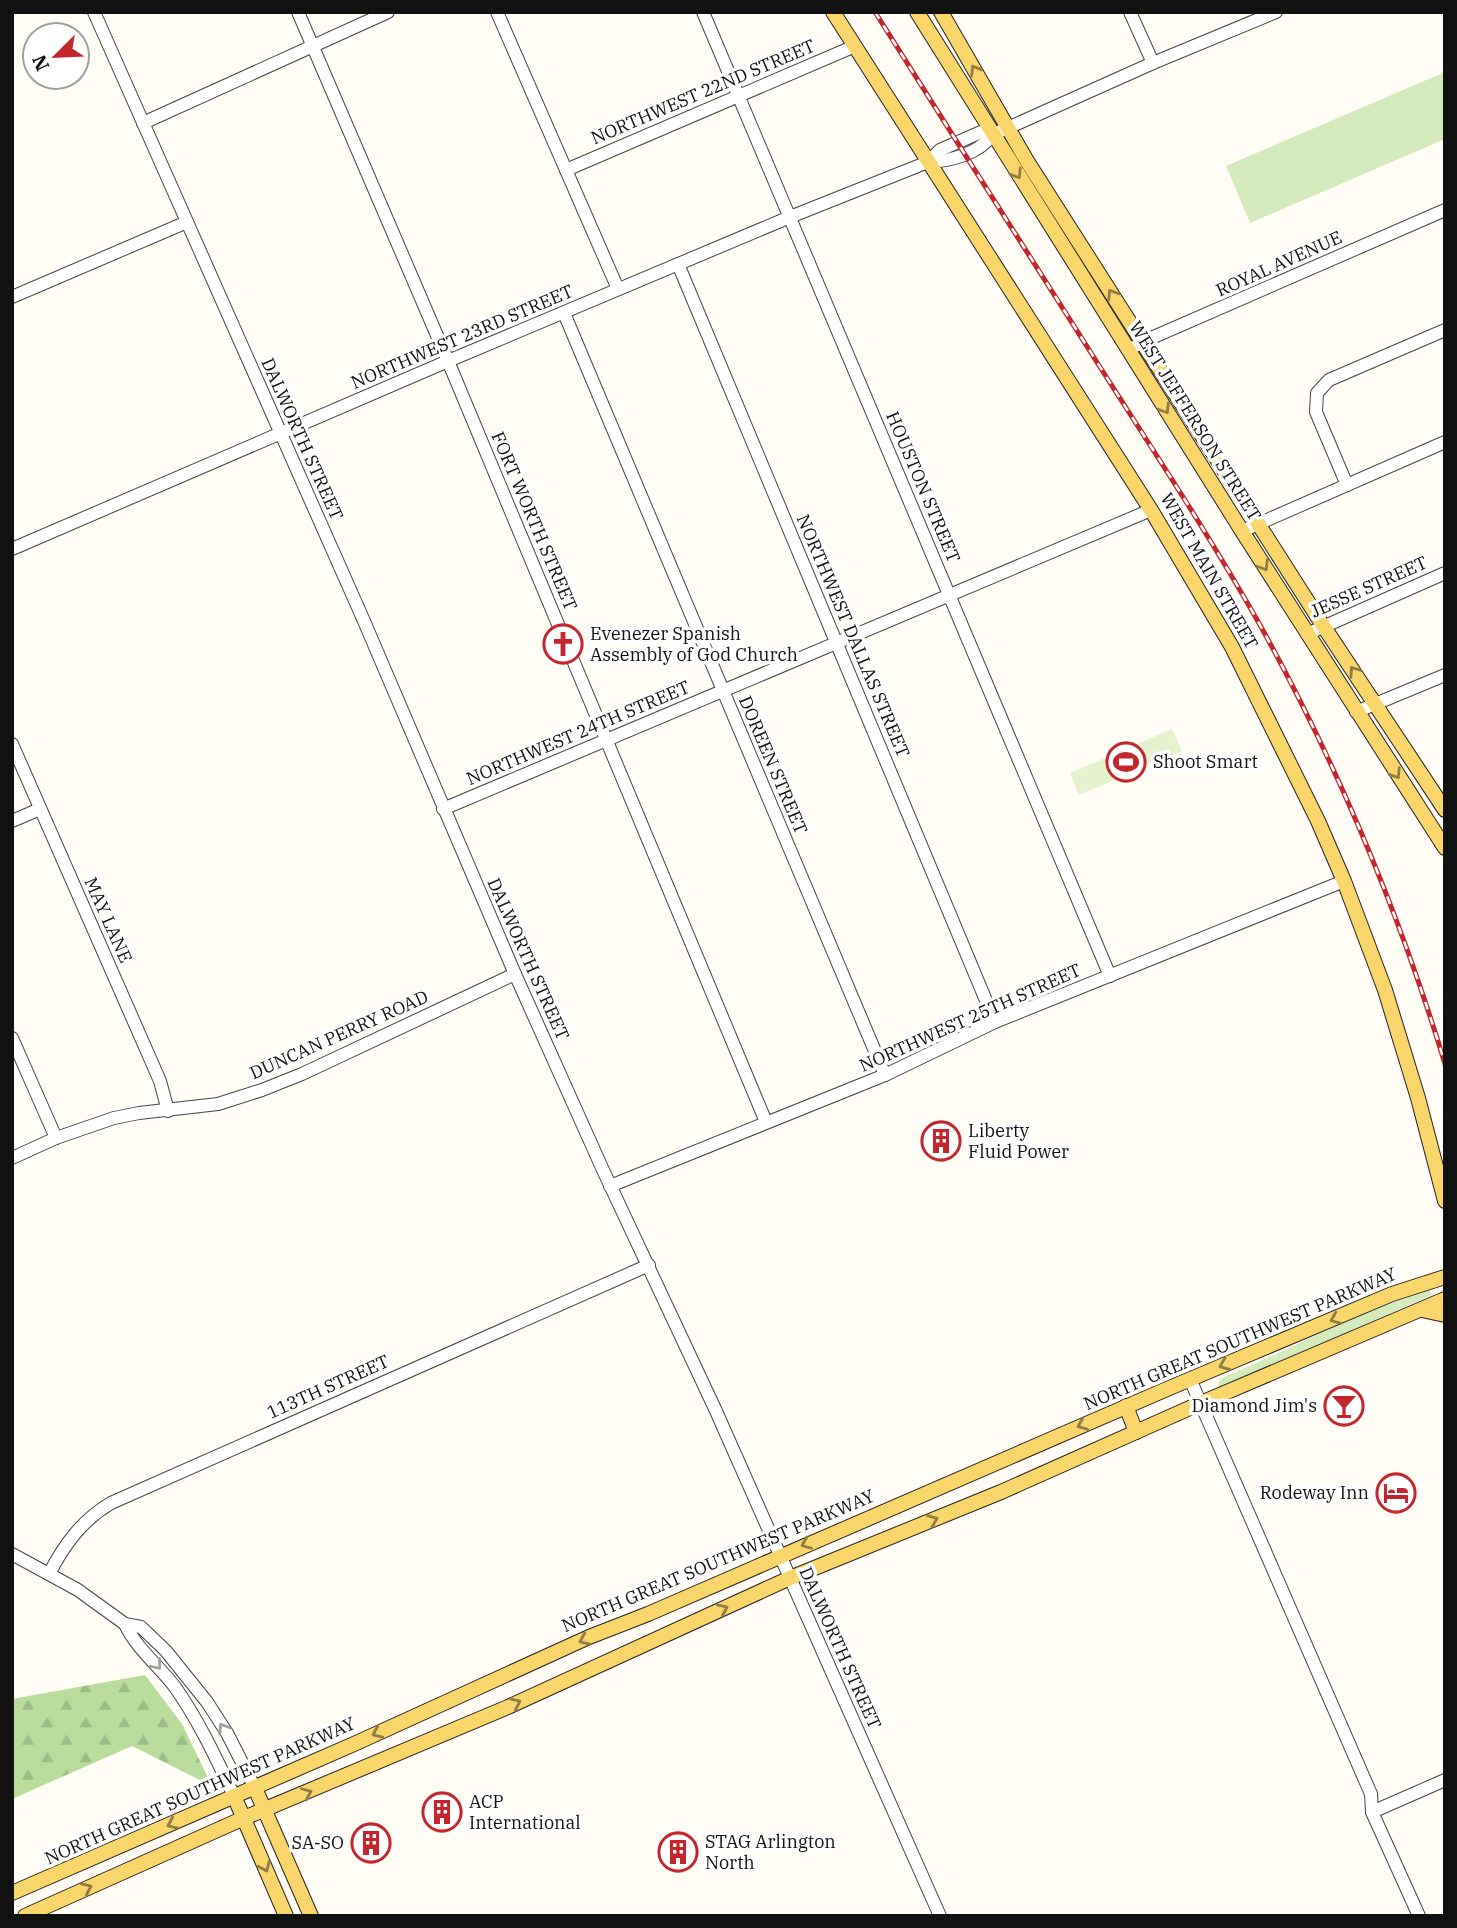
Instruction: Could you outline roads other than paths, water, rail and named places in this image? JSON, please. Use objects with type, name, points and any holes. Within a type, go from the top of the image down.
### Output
[{"type":"main road","name":"WEST MAIN STREET","points":[[833,12],[1151,510],[1232,647],[1296,774],[1344,881],[1385,990],[1418,1098],[1445,1201]]},
{"type":"main road","name":"WEST JEFFERSON STREET","points":[[917,12],[1356,712],[1442,839]]},
{"type":"main road","name":"WEST JEFFERSON STREET","points":[[941,12],[1027,161],[1324,627],[1445,810]]},
{"type":"main road","points":[[1064,248],[1078,239]]},
{"type":"main road","points":[[1380,748],[1398,738]]},
{"type":"main road","name":"NORTH GREAT SOUTHWEST PARKWAY","points":[[12,1893],[255,1788],[589,1637],[648,1614],[1126,1406],[1392,1294],[1445,1277]]},
{"type":"main road","points":[[24,1916],[244,1818],[508,1707],[790,1578],[1001,1492],[1445,1299]]},
{"type":"main road","points":[[1420,1310],[1445,1315]]},
{"type":"main road","points":[[1126,1406],[1136,1432]]},
{"type":"main road","points":[[255,1788],[311,1916]]},
{"type":"main road","points":[[234,1796],[286,1916]]},
{"type":"street","name":"DALWORTH STREET","points":[[94,12],[364,621],[515,974],[780,1555],[940,1916]]},
{"type":"street","name":"FORT WORTH STREET","points":[[298,12],[449,361],[766,1122]]},
{"type":"street","points":[[143,123],[388,12]]},
{"type":"street","points":[[497,12],[618,289]]},
{"type":"street","name":"HOUSTON STREET","points":[[703,12],[1110,976]]},
{"type":"street","points":[[1130,12],[1153,63]]},
{"type":"street","name":"NORTHWEST 23RD STREET","points":[[12,549],[789,217],[928,162],[947,162],[985,146],[992,135],[1276,12]]},
{"type":"street","name":"NORTHWEST 22ND STREET","points":[[566,170],[855,46]]},
{"type":"street","name":"ROYAL AVENUE","points":[[1128,351],[1142,342],[1445,210]]},
{"type":"street","points":[[12,298],[187,222]]},
{"type":"street","name":"NORTHWEST DALLAS STREET","points":[[678,264],[995,1022]]},
{"type":"street","name":"DOREEN STREET","points":[[564,313],[885,1075]]},
{"type":"street","points":[[1347,485],[1316,412],[1317,393],[1329,380],[1445,330]]},
{"type":"street","points":[[1242,531],[1445,442]]},
{"type":"street","name":"NORTHWEST 24TH STREET","points":[[443,809],[1151,510]]},
{"type":"street","name":"JESSE STREET","points":[[1307,634],[1445,573]]},
{"type":"street","points":[[1356,712],[1445,675]]},
{"type":"street","name":"MAY LANE","points":[[12,744],[160,1081],[168,1111]]},
{"type":"street","points":[[12,821],[40,809]]},
{"type":"street","name":"NORTHWEST 25TH STREET","points":[[610,1186],[885,1075],[995,1022],[1344,881]]},
{"type":"street","name":"DUNCAN PERRY ROAD","points":[[12,1158],[55,1138],[114,1118],[139,1112],[218,1104],[262,1090],[302,1074],[515,974]]},
{"type":"street","points":[[12,1038],[55,1138]]},
{"type":"street","name":"113TH STREET","points":[[49,1574],[57,1557],[79,1527],[93,1513],[111,1503],[649,1265]]},
{"type":"street","points":[[1190,1379],[1371,1794],[1371,1812],[1419,1916]]},
{"type":"street","points":[[12,1554],[78,1590],[125,1624],[141,1627],[166,1651],[186,1674],[227,1733],[255,1788]]},
{"type":"street","points":[[125,1624],[132,1639],[167,1676],[204,1732],[234,1796]]},
{"type":"street","points":[[1371,1812],[1445,1780]]},
{"type":"railway","points":[[875,12],[1189,506],[1260,625],[1315,731],[1364,840],[1408,951],[1445,1064]]},
{"type":"place","name":"Evenezer Spanish Assembly of God Church","points":[[563,644]]},
{"type":"place","name":"Shoot Smart","points":[[1126,762]]},
{"type":"place","name":"Liberty Fluid Power","points":[[941,1141]]},
{"type":"place","name":"Diamond Jim's","points":[[1344,1406]]},
{"type":"place","name":"Rodeway Inn","points":[[1396,1493]]},
{"type":"place","name":"ACP International","points":[[442,1812]]},
{"type":"place","name":"SA-SO","points":[[371,1843]]},
{"type":"place","name":"STAG Arlington North","points":[[678,1852]]}]
